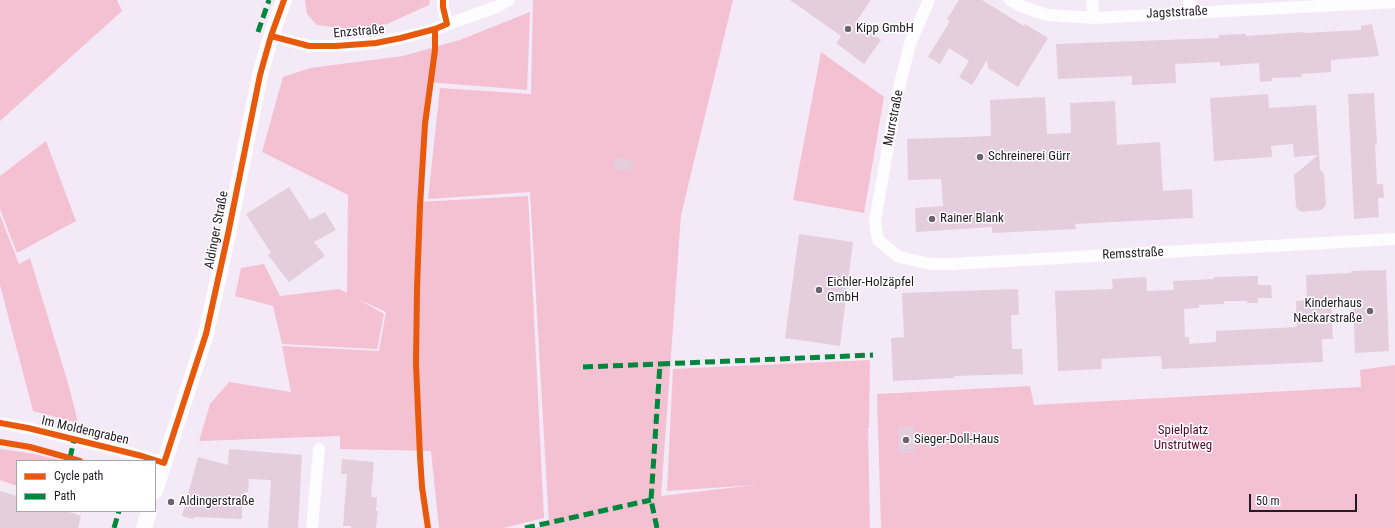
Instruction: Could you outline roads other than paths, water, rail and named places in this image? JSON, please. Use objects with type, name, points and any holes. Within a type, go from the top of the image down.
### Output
[{"type":"main road","name":"Aldinger Straße","points":[[156,488],[206,334],[228,234],[253,104],[271,36],[284,0]]},
{"type":"main road","points":[[144,528],[149,512]]},
{"type":"street","points":[[443,0],[447,24]]},
{"type":"street","name":"Enzstraße","points":[[271,36],[309,46],[336,46],[376,43],[434,30],[496,7],[509,0]]},
{"type":"street","name":"Murrstraße","points":[[878,240],[875,221],[897,96],[910,44],[929,0]]},
{"type":"street","name":"Jagststraße","points":[[1010,0],[1021,6],[1047,15],[1094,18],[1191,13],[1294,4],[1395,2]]},
{"type":"street","points":[[1092,0],[1094,18]]},
{"type":"street","points":[[1190,0],[1191,13]]},
{"type":"street","name":"Remsstraße","points":[[878,240],[899,256],[930,264],[953,264],[1395,239]]},
{"type":"street","name":"Im Moldengraben","points":[[0,423],[28,428],[155,460]]},
{"type":"street","points":[[312,528],[319,448]]},
{"type":"street","name":"Im Moldengraben","points":[[156,460],[164,463]]},
{"type":"place","name":"Kipp GmbH","points":[[848,29]]},
{"type":"place","name":"Schreinerei Gürr","points":[[980,157]]},
{"type":"place","name":"Rainer Blank","points":[[932,219]]},
{"type":"place","name":"Eichler-Holzäpfel GmbH","points":[[819,290]]},
{"type":"place","name":"Kinderhaus Neckarstraße","points":[[1370,311]]},
{"type":"place","name":"Sieger-Doll-Haus","points":[[906,440]]},
{"type":"place","name":"Aldingerstraße","points":[[171,502]]},
{"type":"park label","name":"Spielplatz Unstrutweg","points":[[1183,438]]}]
